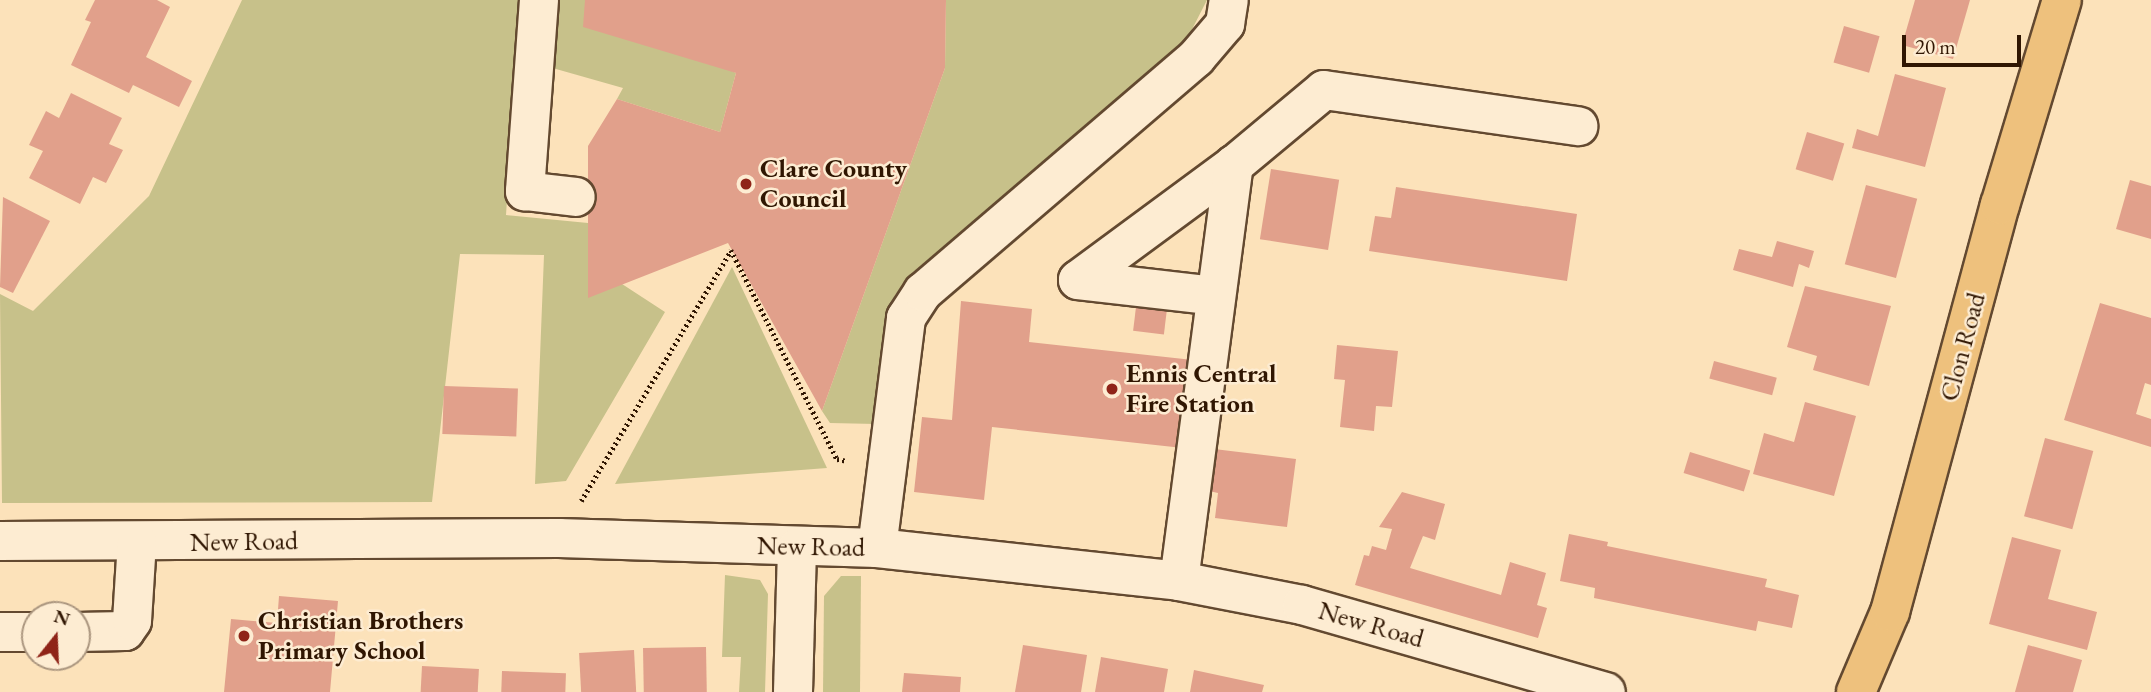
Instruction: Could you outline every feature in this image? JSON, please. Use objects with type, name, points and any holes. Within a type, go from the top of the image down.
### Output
[{"type":"main road","name":"Clon Road","points":[[1856,692],[1890,612],[2000,205],[2062,0]]},
{"type":"street","points":[[539,0],[524,191],[576,197]]},
{"type":"street","points":[[877,548],[906,318],[923,292],[1196,58],[1225,24],[1229,0]]},
{"type":"street","points":[[1216,296],[1078,280],[1234,165],[1324,90],[1578,126]]},
{"type":"street","points":[[1179,581],[1234,165]]},
{"type":"street","name":"New Road","points":[[0,541],[559,538],[797,548],[877,548],[1179,581],[1301,605],[1606,692]]},
{"type":"street","points":[[91,632],[125,631],[132,621],[137,542]]},
{"type":"street","points":[[793,692],[797,548]]},
{"type":"street","points":[[0,632],[21,632]]},
{"type":"path","points":[[559,538],[731,250],[837,459],[887,465]]},
{"type":"shaded area","points":[[242,0],[520,0],[506,215],[588,223],[622,284],[665,312],[566,481],[535,484],[544,255],[460,254],[432,502],[2,503],[0,294],[33,311],[149,196]]},
{"type":"shaded area","points":[[554,0],[585,0],[736,73],[720,132],[617,99],[623,88],[549,67]]},
{"type":"shaded area","points":[[946,0],[1207,0],[1183,47],[911,274],[895,295],[887,317],[876,424],[830,423],[822,411],[945,68]]},
{"type":"shaded area","points":[[732,267],[827,468],[615,484]]},
{"type":"shaded area","points":[[725,575],[760,580],[768,594],[765,692],[739,692],[741,657],[722,657]]},
{"type":"shaded area","points":[[841,576],[861,576],[860,692],[823,692],[824,596]]},
{"type":"building","points":[[95,0],[157,0],[170,7],[146,57],[192,81],[179,107],[133,85],[129,93],[71,65],[91,22],[85,20]]},
{"type":"building","name":"Clare County Council","points":[[585,0],[946,0],[945,68],[822,411],[728,243],[588,298],[588,146],[617,99],[720,132],[736,73],[583,27]]},
{"type":"building","points":[[1915,0],[1970,0],[1953,59],[1902,45]]},
{"type":"building","points":[[1844,26],[1880,36],[1869,73],[1834,63]]},
{"type":"building","points":[[1895,74],[1946,88],[1925,167],[1852,148],[1857,129],[1878,136]]},
{"type":"building","points":[[71,93],[122,118],[109,144],[123,150],[106,183],[93,177],[80,204],[29,178],[43,151],[29,145],[46,111],[59,118]]},
{"type":"building","points":[[1807,132],[1844,143],[1833,181],[1796,169]]},
{"type":"building","points":[[1271,169],[1339,180],[1328,250],[1260,239]]},
{"type":"building","points":[[2130,180],[2151,186],[2151,239],[2116,229]]},
{"type":"building","points":[[1866,185],[1917,199],[1896,278],[1845,264]]},
{"type":"building","points":[[1396,187],[1577,214],[1567,281],[1369,251],[1375,216],[1391,218]]},
{"type":"building","points":[[3,197],[50,221],[13,293],[0,287]]},
{"type":"building","points":[[1777,241],[1814,251],[1809,268],[1799,264],[1793,287],[1733,270],[1739,249],[1772,257]]},
{"type":"building","points":[[1805,286],[1891,306],[1869,386],[1813,370],[1817,356],[1787,347]]},
{"type":"building","points":[[1137,299],[1168,303],[1164,335],[1133,331]]},
{"type":"building","points":[[961,301],[1032,309],[1029,342],[1202,361],[1192,449],[992,427],[984,500],[914,492],[922,417],[952,420]]},
{"type":"building","points":[[2100,303],[2151,318],[2151,385],[2145,383],[2136,414],[2151,419],[2151,447],[2064,420]]},
{"type":"building","points":[[1337,345],[1398,351],[1392,407],[1376,406],[1374,431],[1340,427],[1345,380],[1334,379]]},
{"type":"building","points":[[1714,361],[1777,378],[1772,395],[1709,378]]},
{"type":"building","points":[[444,386],[518,389],[516,437],[442,434]]},
{"type":"building","points":[[1805,402],[1856,416],[1834,496],[1753,474],[1764,433],[1794,442]]},
{"type":"building","points":[[2045,438],[2093,451],[2072,529],[2024,516]]},
{"type":"building","points":[[1214,449],[1296,459],[1287,527],[1215,518],[1218,493],[1209,491]]},
{"type":"building","points":[[1690,452],[1750,470],[1744,491],[1684,473]]},
{"type":"building","points":[[1402,492],[1445,504],[1435,540],[1423,536],[1410,568],[1501,595],[1510,562],[1546,573],[1537,605],[1547,608],[1538,638],[1355,585],[1364,555],[1369,556],[1372,546],[1386,550],[1392,529],[1379,527]]},
{"type":"building","points":[[1569,534],[1608,542],[1607,546],[1767,579],[1765,587],[1799,595],[1792,628],[1758,621],[1756,631],[1594,598],[1595,588],[1560,581]]},
{"type":"building","points":[[2012,537],[2061,550],[2048,599],[2097,612],[2087,650],[1989,624]]},
{"type":"building","points":[[279,596],[338,601],[330,692],[224,692],[231,619],[277,623]]},
{"type":"building","points":[[1023,645],[1087,655],[1081,692],[1015,692]]},
{"type":"building","points":[[2028,645],[2082,660],[2073,692],[2015,692]]},
{"type":"building","points":[[706,647],[707,692],[644,692],[643,648]]},
{"type":"building","points":[[634,650],[636,692],[581,692],[579,653]]},
{"type":"building","points":[[1101,657],[1168,669],[1164,692],[1095,692]]},
{"type":"building","points":[[422,666],[479,669],[478,692],[421,692]]},
{"type":"building","points":[[1194,670],[1264,685],[1262,692],[1190,692]]},
{"type":"building","points":[[502,671],[566,673],[565,692],[501,692]]},
{"type":"building","points":[[904,673],[961,677],[960,692],[902,692]]},
{"type":"place","name":"Clare County Council","points":[[746,184]]},
{"type":"place","name":"Ennis Central Fire Station","points":[[1112,389]]},
{"type":"place","name":"Christian Brothers Primary School","points":[[244,636]]}]
